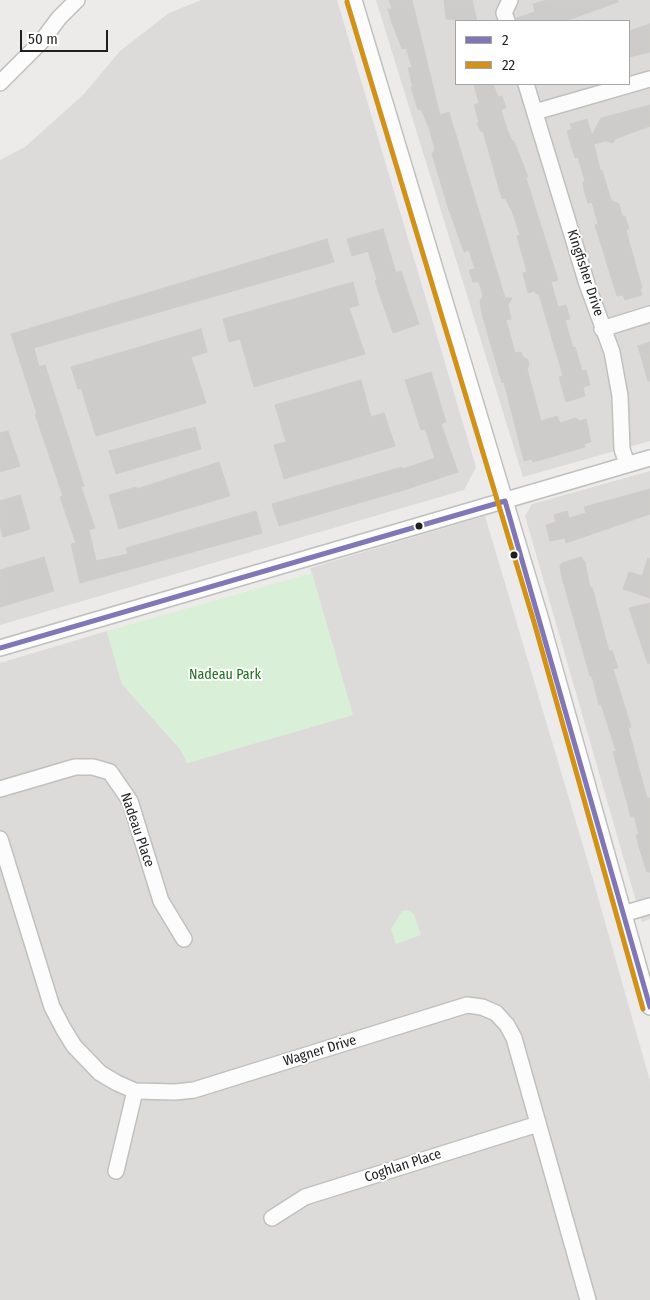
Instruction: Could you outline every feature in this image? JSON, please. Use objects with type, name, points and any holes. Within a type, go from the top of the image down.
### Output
[{"type":"street","points":[[0,83],[41,42],[76,0]]},
{"type":"street","points":[[354,0],[505,501],[650,1007]]},
{"type":"street","points":[[507,20],[504,13],[510,0]]},
{"type":"street","points":[[535,112],[650,80]]},
{"type":"street","name":"Kingfisher Drive","points":[[526,85],[602,329],[612,352],[617,376],[622,449],[627,464]]},
{"type":"street","points":[[602,329],[650,314]]},
{"type":"street","points":[[0,648],[650,458]]},
{"type":"street","name":"Nadeau Place","points":[[0,789],[75,767],[93,767],[110,772],[130,801],[160,901],[184,939]]},
{"type":"street","name":"Wagner Drive","points":[[0,839],[52,1007],[62,1028],[74,1046],[100,1073],[117,1083],[135,1090],[175,1092],[194,1090],[467,1005],[482,1007],[496,1013],[508,1025],[514,1038],[588,1300]]},
{"type":"street","points":[[623,914],[650,906]]},
{"type":"street","points":[[116,1171],[135,1090]]},
{"type":"street","name":"Coghlan Place","points":[[272,1218],[306,1197],[538,1124]]},
{"type":"shaded area","points":[[201,0],[337,0],[476,467],[464,490],[0,625],[0,160],[25,147],[84,94],[120,51],[169,13]]},
{"type":"shaded area","points":[[376,0],[650,0],[650,441],[523,477]]},
{"type":"shaded area","points":[[650,471],[650,919],[642,922],[525,516],[532,504]]},
{"type":"shaded area","points":[[485,516],[592,876],[650,1081],[650,1300],[0,1300],[0,663],[107,631],[122,684],[181,750],[187,763],[352,715],[310,568]]},
{"type":"green space","name":"Nadeau Park","points":[[312,573],[353,715],[187,763],[181,750],[122,684],[107,631]]},
{"type":"green space","points":[[408,910],[414,914],[421,935],[396,944],[391,929],[402,911]]},
{"type":"building","points":[[389,0],[412,0],[440,115],[449,112],[505,298],[512,298],[508,305],[511,319],[506,320],[515,353],[521,352],[523,357],[528,360],[529,365],[527,369],[541,421],[557,416],[560,423],[575,418],[580,421],[586,419],[591,442],[584,444],[585,447],[533,462],[532,459],[524,461],[504,382],[502,383],[482,314],[480,301],[483,296],[479,282],[473,282],[469,270],[475,269],[469,250],[464,252],[448,207],[432,154],[435,149],[429,128],[421,109],[418,110],[411,87],[413,87],[408,68],[412,67],[406,48],[402,49],[392,23],[388,9],[392,9]]},
{"type":"building","points":[[444,0],[472,0],[477,20],[446,19]]},
{"type":"building","points":[[547,0],[618,0],[618,2],[568,20],[516,20],[516,18],[535,12],[533,4]]},
{"type":"building","points":[[650,24],[650,52],[630,57],[630,31]]},
{"type":"building","points":[[474,85],[493,85],[498,97],[502,96],[506,108],[501,110],[507,129],[512,141],[514,141],[528,177],[526,178],[558,280],[551,282],[558,307],[566,305],[570,319],[565,320],[573,348],[575,347],[582,371],[586,370],[590,385],[583,387],[585,396],[566,402],[559,377],[563,376],[539,294],[536,294],[535,291],[528,293],[523,273],[527,272],[517,236],[520,235],[512,211],[505,198],[502,199],[483,131],[481,132],[477,123],[479,122],[474,105],[479,103]]},
{"type":"building","points":[[650,105],[650,126],[615,139],[613,143],[606,141],[594,144],[600,170],[602,170],[611,200],[619,204],[622,216],[625,216],[629,229],[626,230],[642,288],[640,289],[642,295],[625,300],[623,295],[617,296],[595,225],[598,224],[592,202],[588,203],[584,190],[583,182],[585,181],[578,157],[575,158],[567,131],[572,129],[570,124],[587,119],[592,135],[601,118]]},
{"type":"building","points":[[383,229],[396,273],[401,271],[419,324],[393,333],[375,281],[377,280],[368,251],[352,256],[347,239]]},
{"type":"building","points":[[327,239],[334,262],[34,348],[39,367],[45,365],[84,486],[81,487],[95,528],[89,530],[96,561],[128,554],[126,548],[256,511],[262,533],[80,583],[71,544],[76,543],[60,497],[63,496],[35,414],[37,414],[11,334]]},
{"type":"building","points":[[353,282],[359,305],[349,308],[365,354],[254,387],[240,339],[229,342],[223,319]]},
{"type":"building","points":[[201,329],[207,352],[191,357],[206,403],[96,436],[81,388],[78,389],[71,367]]},
{"type":"building","points":[[650,342],[650,381],[648,381],[638,346]]},
{"type":"building","points":[[431,372],[446,422],[441,424],[458,472],[407,489],[279,526],[272,504],[402,467],[403,469],[435,458],[425,429],[421,430],[405,380]]},
{"type":"building","points":[[361,380],[371,417],[384,413],[395,446],[284,479],[274,445],[286,442],[275,405]]},
{"type":"building","points":[[195,427],[201,449],[116,474],[109,451]]},
{"type":"building","points":[[8,431],[20,466],[0,472],[0,433]]},
{"type":"building","points":[[219,462],[230,496],[119,529],[109,495],[136,487],[137,489]]},
{"type":"building","points":[[650,489],[650,514],[566,543],[565,538],[550,541],[546,525],[556,522],[554,515],[567,511],[569,518],[586,513],[584,507]]},
{"type":"building","points":[[20,495],[30,529],[3,537],[0,526],[0,501]]},
{"type":"building","points":[[44,557],[54,591],[0,607],[0,570]]},
{"type":"building","points":[[581,557],[585,562],[590,587],[592,587],[609,651],[612,650],[618,668],[613,669],[631,727],[628,728],[647,798],[650,798],[650,872],[647,872],[639,847],[636,835],[639,834],[634,816],[631,817],[613,752],[616,751],[601,704],[599,705],[561,574],[560,565],[562,563]]},
{"type":"building","points":[[648,558],[650,559],[650,598],[623,589],[629,572],[642,576]]},
{"type":"building","points":[[650,603],[650,663],[648,664],[629,608]]},
{"type":"transit line","name":"22","points":[[347,2],[534,622],[643,1009]]},
{"type":"transit line","name":"2","points":[[505,501],[650,1007]]},
{"type":"transit line","name":"2","points":[[0,648],[505,501]]}]
